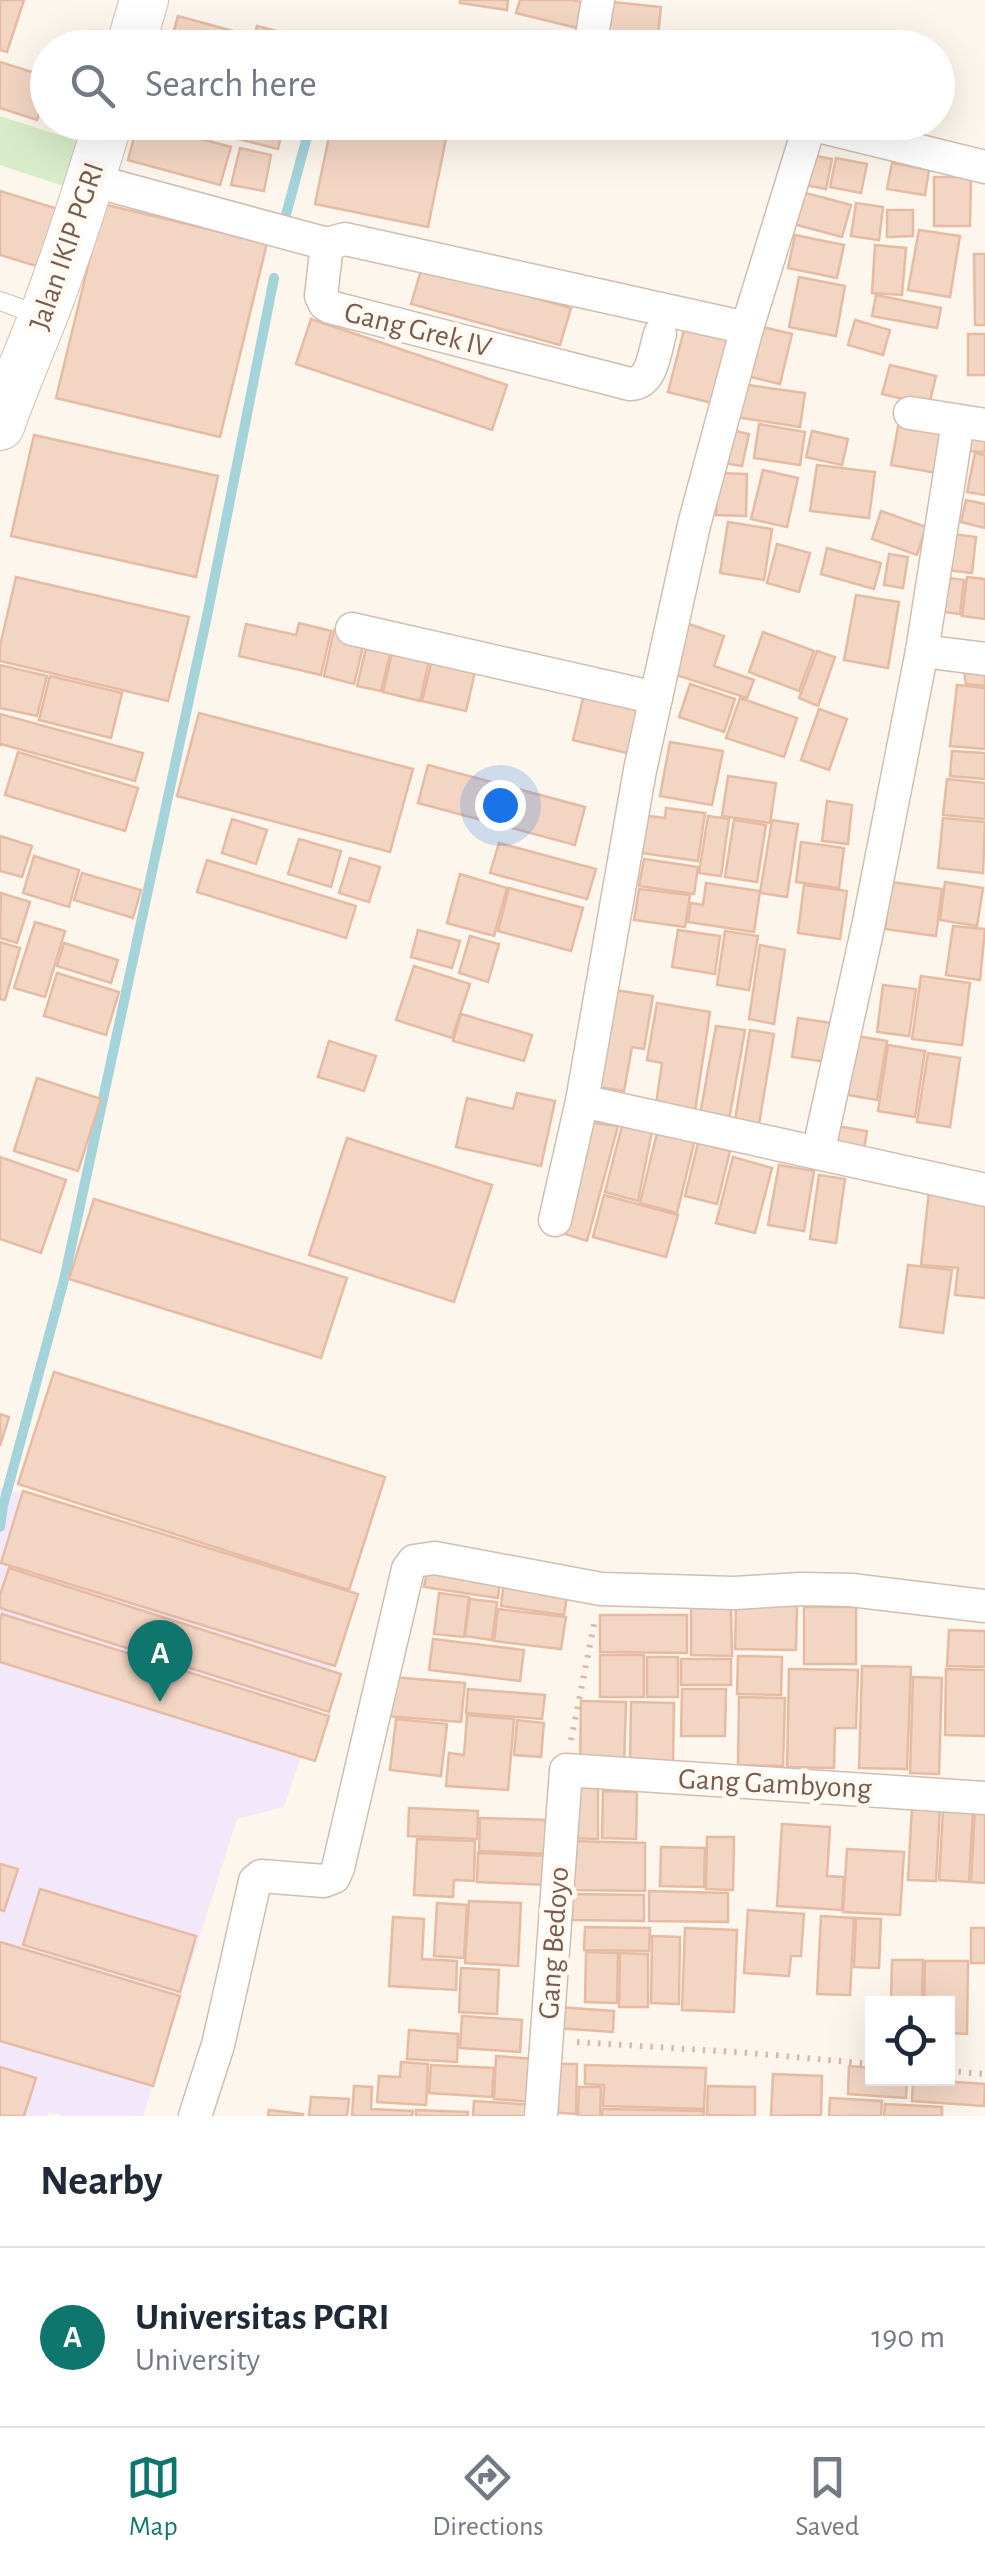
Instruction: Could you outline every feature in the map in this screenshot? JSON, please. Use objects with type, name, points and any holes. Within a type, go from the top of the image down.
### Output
[{"type":"main road","points":[[135,30],[144,0]]},
{"type":"main road","name":"Jalan IKIP PGRI","points":[[0,426],[15,381],[23,306],[91,180],[103,140]]},
{"type":"street","points":[[593,30],[598,0]]},
{"type":"street","points":[[555,1220],[582,1101],[640,770],[694,525],[805,140]]},
{"type":"street","points":[[875,140],[985,167]]},
{"type":"street","points":[[91,180],[327,244],[344,239],[748,328]]},
{"type":"street","name":"Gang Grek IV","points":[[327,244],[321,296],[330,307],[630,384],[638,384],[648,375],[660,334]]},
{"type":"street","points":[[818,1153],[972,423],[910,412]]},
{"type":"street","points":[[352,629],[656,698]]},
{"type":"street","points":[[922,650],[985,660]]},
{"type":"street","points":[[582,1101],[985,1190]]},
{"type":"street","points":[[195,2116],[218,2045],[255,1881],[261,1876],[324,1881],[334,1877],[338,1868],[408,1569],[414,1561],[435,1558],[601,1589],[851,1590],[985,1606]]},
{"type":"street","name":"Gang Gambyong","points":[[566,1770],[985,1798]]},
{"type":"street","name":"Gang Bedoyo","points":[[541,2116],[566,1770]]},
{"type":"path","points":[[566,1770],[601,1589]]},
{"type":"path","points":[[546,2040],[865,2063]]},
{"type":"path","points":[[955,2071],[985,2074]]},
{"type":"shaded area","points":[[0,1487],[355,1597],[284,1807],[237,1819],[143,2116],[64,2116],[49,2112],[47,2116],[0,2116]]},
{"type":"green space","points":[[0,116],[30,126],[30,140],[74,140],[90,145],[75,190],[0,165]]},
{"type":"building","points":[[0,0],[24,0],[7,52],[0,50]]},
{"type":"building","points":[[508,0],[507,10],[460,3]]},
{"type":"building","points":[[520,0],[584,3],[577,28],[516,13]]},
{"type":"building","points":[[604,1],[661,7],[659,30],[601,30]]},
{"type":"building","points":[[178,16],[229,30],[174,30]]},
{"type":"building","points":[[0,62],[30,71],[30,118],[0,108]]},
{"type":"building","points":[[133,140],[205,140],[231,147],[220,185],[128,160]]},
{"type":"building","points":[[242,140],[280,140],[278,149]]},
{"type":"building","points":[[328,140],[446,140],[428,227],[315,204]]},
{"type":"building","points":[[240,148],[271,155],[264,191],[231,185]]},
{"type":"building","points":[[811,155],[832,159],[826,189],[805,185]]},
{"type":"building","points":[[836,158],[867,164],[861,193],[830,187]]},
{"type":"building","points":[[892,163],[929,170],[925,195],[887,189]]},
{"type":"building","points":[[934,177],[971,177],[970,226],[934,226]]},
{"type":"building","points":[[0,191],[61,210],[43,268],[0,255]]},
{"type":"building","points":[[798,191],[851,205],[842,237],[790,223]]},
{"type":"building","points":[[856,203],[883,207],[879,240],[851,236]]},
{"type":"building","points":[[103,204],[267,243],[220,437],[56,398]]},
{"type":"building","points":[[887,210],[913,210],[913,236],[887,237]]},
{"type":"building","points":[[919,230],[960,236],[950,297],[908,290]]},
{"type":"building","points":[[795,235],[844,245],[837,278],[788,268]]},
{"type":"building","points":[[875,245],[906,248],[902,295],[872,293]]},
{"type":"building","points":[[974,254],[985,254],[985,325],[975,325]]},
{"type":"building","points":[[422,267],[571,308],[560,345],[411,304]]},
{"type":"building","points":[[799,277],[845,286],[836,336],[789,327]]},
{"type":"building","points":[[876,295],[941,308],[937,328],[872,316]]},
{"type":"building","points":[[311,319],[507,385],[492,430],[296,364]]},
{"type":"building","points":[[855,320],[890,330],[883,355],[848,345]]},
{"type":"building","points":[[685,326],[733,338],[716,404],[668,392]]},
{"type":"building","points":[[759,326],[792,334],[780,384],[747,376]]},
{"type":"building","points":[[968,334],[985,334],[985,375],[968,375]]},
{"type":"building","points":[[890,365],[936,376],[929,405],[882,394]]},
{"type":"building","points":[[741,384],[805,393],[800,427],[736,417]]},
{"type":"building","points":[[900,416],[946,426],[937,473],[891,465]]},
{"type":"building","points":[[759,424],[805,432],[800,465],[754,458]]},
{"type":"building","points":[[730,430],[749,434],[742,466],[724,463]]},
{"type":"building","points":[[968,430],[985,430],[985,452],[968,451]]},
{"type":"building","points":[[812,431],[848,439],[842,465],[806,457]]},
{"type":"building","points":[[34,435],[218,476],[196,577],[11,536]]},
{"type":"building","points":[[975,453],[985,455],[985,495],[967,492]]},
{"type":"building","points":[[817,465],[875,472],[869,518],[810,511]]},
{"type":"building","points":[[763,470],[798,478],[787,527],[751,519]]},
{"type":"building","points":[[717,473],[747,474],[746,516],[716,515]]},
{"type":"building","points":[[966,500],[985,504],[985,528],[961,522]]},
{"type":"building","points":[[881,511],[926,527],[917,555],[872,539]]},
{"type":"building","points":[[728,522],[772,529],[764,580],[720,573]]},
{"type":"building","points":[[943,533],[976,537],[972,573],[939,569]]},
{"type":"building","points":[[777,544],[810,553],[799,592],[767,583]]},
{"type":"building","points":[[827,548],[881,563],[874,589],[821,574]]},
{"type":"building","points":[[889,554],[908,557],[903,588],[884,585]]},
{"type":"building","points":[[16,577],[189,617],[168,701],[0,661]]},
{"type":"building","points":[[940,577],[964,580],[960,614],[936,611]]},
{"type":"building","points":[[967,577],[985,579],[985,619],[962,616]]},
{"type":"building","points":[[856,595],[899,602],[888,668],[844,660]]},
{"type":"building","points":[[299,623],[331,631],[321,675],[239,656],[246,624],[296,635]]},
{"type":"building","points":[[689,624],[724,636],[714,666],[754,680],[747,698],[673,674]]},
{"type":"building","points":[[334,630],[365,638],[354,684],[324,676]]},
{"type":"building","points":[[763,632],[814,651],[799,691],[749,672]]},
{"type":"building","points":[[368,640],[392,646],[381,691],[357,686]]},
{"type":"building","points":[[394,644],[431,652],[420,701],[383,692]]},
{"type":"building","points":[[817,651],[835,657],[818,706],[799,698]]},
{"type":"building","points":[[434,652],[477,663],[466,711],[422,701]]},
{"type":"building","points":[[0,665],[47,676],[37,716],[0,708]]},
{"type":"building","points":[[963,665],[985,667],[985,686],[966,684]]},
{"type":"building","points":[[50,676],[122,693],[111,738],[39,720]]},
{"type":"building","points":[[690,684],[735,699],[724,732],[679,717]]},
{"type":"building","points":[[957,685],[985,688],[985,749],[950,746]]},
{"type":"building","points":[[584,694],[646,708],[635,755],[573,740]]},
{"type":"building","points":[[740,698],[797,718],[784,757],[726,738]]},
{"type":"building","points":[[819,709],[847,719],[829,770],[801,760]]},
{"type":"building","points":[[199,713],[413,769],[390,852],[177,796]]},
{"type":"building","points":[[0,714],[143,753],[135,781],[0,746]]},
{"type":"building","points":[[670,742],[723,751],[712,805],[660,796]]},
{"type":"building","points":[[952,751],[985,753],[985,779],[950,776]]},
{"type":"building","points":[[18,752],[138,788],[125,831],[5,795]]},
{"type":"building","points":[[428,765],[585,807],[575,845],[418,803]]},
{"type":"building","points":[[728,776],[776,783],[770,823],[722,816]]},
{"type":"building","points":[[947,779],[985,783],[985,819],[943,815]]},
{"type":"building","points":[[827,801],[852,805],[848,844],[822,841]]},
{"type":"building","points":[[666,808],[705,813],[698,861],[635,852],[641,815],[665,818]]},
{"type":"building","points":[[708,816],[729,819],[721,876],[699,873]]},
{"type":"building","points":[[943,818],[985,822],[983,873],[938,868]]},
{"type":"building","points":[[232,819],[267,830],[256,864],[222,853]]},
{"type":"building","points":[[734,820],[766,825],[757,882],[725,877]]},
{"type":"building","points":[[772,820],[798,824],[787,897],[760,893]]},
{"type":"building","points":[[0,836],[32,846],[22,877],[0,871]]},
{"type":"building","points":[[299,839],[341,851],[331,887],[288,874]]},
{"type":"building","points":[[801,842],[844,848],[839,888],[796,882]]},
{"type":"building","points":[[499,843],[596,869],[587,899],[490,873]]},
{"type":"building","points":[[34,856],[79,870],[69,907],[23,893]]},
{"type":"building","points":[[350,858],[380,867],[369,902],[339,893]]},
{"type":"building","points":[[644,859],[698,867],[694,894],[639,886]]},
{"type":"building","points":[[207,860],[356,906],[346,938],[197,892]]},
{"type":"building","points":[[82,873],[141,890],[133,918],[74,900]]},
{"type":"building","points":[[460,874],[507,888],[494,936],[447,923]]},
{"type":"building","points":[[891,882],[942,889],[936,936],[885,929]]},
{"type":"building","points":[[945,882],[983,888],[977,926],[940,920]]},
{"type":"building","points":[[706,883],[760,891],[754,932],[688,922],[691,903],[703,905]]},
{"type":"building","points":[[804,885],[847,891],[840,939],[798,933]]},
{"type":"building","points":[[509,888],[583,908],[571,951],[498,931]]},
{"type":"building","points":[[639,889],[690,895],[685,927],[634,920]]},
{"type":"building","points":[[1,893],[30,902],[17,943],[0,938]]},
{"type":"building","points":[[35,922],[65,931],[45,997],[14,988]]},
{"type":"building","points":[[953,926],[985,929],[980,980],[946,975]]},
{"type":"building","points":[[418,930],[460,941],[452,968],[411,957]]},
{"type":"building","points":[[678,930],[720,936],[715,974],[672,967]]},
{"type":"building","points":[[725,931],[758,936],[749,990],[717,985]]},
{"type":"building","points":[[470,936],[499,944],[488,982],[459,973]]},
{"type":"building","points":[[0,942],[20,948],[5,1000],[0,999]]},
{"type":"building","points":[[64,943],[118,960],[111,983],[57,966]]},
{"type":"building","points":[[760,945],[785,950],[774,1024],[749,1019]]},
{"type":"building","points":[[414,966],[470,984],[452,1038],[396,1020]]},
{"type":"building","points":[[57,973],[119,992],[106,1035],[44,1016]]},
{"type":"building","points":[[921,976],[970,983],[962,1045],[912,1039]]},
{"type":"building","points":[[883,985],[916,989],[909,1036],[877,1032]]},
{"type":"building","points":[[609,989],[653,996],[644,1049],[632,1047],[624,1091],[593,1086]]},
{"type":"building","points":[[657,1003],[710,1012],[694,1118],[655,1111],[662,1063],[647,1060]]},
{"type":"building","points":[[461,1014],[532,1035],[524,1061],[453,1041]]},
{"type":"building","points":[[798,1018],[832,1023],[827,1062],[792,1057]]},
{"type":"building","points":[[716,1026],[745,1030],[729,1120],[700,1115]]},
{"type":"building","points":[[750,1030],[774,1034],[759,1124],[735,1120]]},
{"type":"building","points":[[857,1036],[887,1041],[877,1100],[848,1095]]},
{"type":"building","points":[[329,1041],[376,1056],[364,1091],[318,1077]]},
{"type":"building","points":[[888,1045],[925,1051],[915,1117],[878,1111]]},
{"type":"building","points":[[928,1053],[960,1058],[950,1127],[917,1122]]},
{"type":"building","points":[[37,1078],[101,1099],[78,1171],[14,1151]]},
{"type":"building","points":[[517,1093],[555,1101],[541,1166],[456,1147],[467,1098],[513,1109]]},
{"type":"building","points":[[624,1118],[653,1126],[638,1201],[605,1192]]},
{"type":"building","points":[[587,1122],[618,1126],[587,1241],[562,1233]]},
{"type":"building","points":[[659,1125],[696,1135],[677,1213],[640,1203]]},
{"type":"building","points":[[836,1126],[867,1131],[863,1156],[832,1151]]},
{"type":"building","points":[[347,1138],[492,1185],[454,1302],[309,1255]]},
{"type":"building","points":[[698,1143],[730,1151],[717,1204],[685,1196]]},
{"type":"building","points":[[0,1157],[66,1180],[41,1253],[0,1239]]},
{"type":"building","points":[[733,1157],[772,1168],[755,1233],[716,1223]]},
{"type":"building","points":[[779,1165],[814,1171],[804,1231],[768,1225]]},
{"type":"building","points":[[819,1175],[845,1179],[836,1243],[810,1239]]},
{"type":"building","points":[[929,1191],[985,1199],[985,1298],[955,1295],[958,1268],[921,1265]]},
{"type":"building","points":[[604,1195],[678,1215],[666,1257],[593,1237]]},
{"type":"building","points":[[94,1199],[347,1278],[321,1358],[69,1279]]},
{"type":"building","points":[[908,1265],[952,1270],[943,1333],[900,1327]]},
{"type":"building","points":[[54,1372],[385,1477],[349,1590],[18,1484]]},
{"type":"building","points":[[0,1414],[9,1417],[0,1446]]},
{"type":"building","points":[[23,1491],[358,1594],[335,1666],[1,1563]]},
{"type":"building","points":[[428,1567],[500,1580],[498,1598],[424,1587]]},
{"type":"building","points":[[9,1568],[341,1674],[329,1712],[0,1608]]},
{"type":"building","points":[[504,1580],[568,1589],[564,1615],[501,1606]]},
{"type":"building","points":[[439,1593],[469,1597],[464,1637],[434,1634]]},
{"type":"building","points":[[470,1599],[497,1602],[492,1640],[465,1636]]},
{"type":"building","points":[[691,1603],[731,1603],[732,1656],[691,1655]]},
{"type":"building","points":[[736,1605],[797,1606],[796,1650],[735,1649]]},
{"type":"building","points":[[804,1607],[856,1607],[856,1664],[804,1664]]},
{"type":"building","points":[[498,1609],[566,1617],[561,1649],[494,1641]]},
{"type":"building","points":[[2,1614],[329,1716],[315,1761],[0,1662]]},
{"type":"building","points":[[600,1615],[687,1615],[687,1653],[600,1652]]},
{"type":"building","points":[[949,1630],[985,1631],[985,1667],[947,1666]]},
{"type":"building","points":[[433,1639],[524,1650],[520,1681],[429,1670]]},
{"type":"building","points":[[600,1655],[644,1655],[644,1697],[600,1697]]},
{"type":"building","points":[[738,1656],[782,1657],[781,1695],[737,1694]]},
{"type":"building","points":[[647,1657],[678,1657],[678,1697],[647,1697]]},
{"type":"building","points":[[681,1659],[731,1659],[731,1685],[681,1685]]},
{"type":"building","points":[[862,1666],[911,1667],[907,1769],[859,1768]]},
{"type":"building","points":[[789,1669],[858,1670],[856,1728],[835,1728],[834,1768],[787,1767]]},
{"type":"building","points":[[946,1669],[985,1670],[985,1736],[945,1735]]},
{"type":"building","points":[[392,1677],[465,1683],[461,1722],[387,1716]]},
{"type":"building","points":[[913,1677],[942,1678],[939,1774],[910,1773]]},
{"type":"building","points":[[468,1689],[545,1695],[542,1719],[466,1713]]},
{"type":"building","points":[[682,1689],[726,1689],[725,1736],[681,1736]]},
{"type":"building","points":[[739,1697],[785,1698],[783,1766],[738,1765]]},
{"type":"building","points":[[581,1701],[626,1702],[624,1768],[580,1768]]},
{"type":"building","points":[[631,1702],[674,1703],[673,1763],[630,1762]]},
{"type":"building","points":[[467,1715],[514,1719],[508,1790],[446,1786],[449,1753],[464,1755]]},
{"type":"building","points":[[396,1719],[447,1724],[441,1776],[390,1770]]},
{"type":"building","points":[[517,1720],[544,1723],[541,1757],[514,1755]]},
{"type":"building","points":[[570,1787],[598,1788],[598,1839],[569,1838]]},
{"type":"building","points":[[603,1791],[637,1792],[636,1839],[602,1838]]},
{"type":"building","points":[[912,1805],[940,1807],[936,1881],[908,1880]]},
{"type":"building","points":[[975,1807],[985,1808],[985,1883],[971,1882]]},
{"type":"building","points":[[409,1808],[478,1811],[477,1839],[408,1836]]},
{"type":"building","points":[[943,1810],[973,1811],[969,1882],[939,1880]]},
{"type":"building","points":[[480,1818],[550,1820],[549,1854],[479,1851]]},
{"type":"building","points":[[782,1824],[830,1827],[827,1876],[844,1877],[842,1910],[777,1906]]},
{"type":"building","points":[[707,1837],[734,1837],[733,1890],[706,1889]]},
{"type":"building","points":[[417,1839],[475,1841],[474,1881],[454,1880],[453,1897],[414,1895]]},
{"type":"building","points":[[572,1841],[645,1843],[645,1891],[572,1890]]},
{"type":"building","points":[[661,1847],[705,1848],[704,1887],[660,1886]]},
{"type":"building","points":[[847,1849],[904,1852],[900,1915],[843,1912]]},
{"type":"building","points":[[478,1853],[549,1856],[548,1885],[477,1882]]},
{"type":"building","points":[[0,1864],[18,1869],[4,1911],[0,1910]]},
{"type":"building","points":[[40,1889],[196,1936],[180,1992],[23,1945]]},
{"type":"building","points":[[649,1891],[728,1893],[728,1922],[649,1921]]},
{"type":"building","points":[[572,1894],[644,1895],[644,1921],[572,1920]]},
{"type":"building","points":[[469,1901],[521,1903],[518,1966],[465,1963]]},
{"type":"building","points":[[437,1903],[467,1905],[464,1958],[434,1956]]},
{"type":"building","points":[[748,1910],[804,1914],[801,1956],[791,1956],[789,1976],[744,1973]]},
{"type":"building","points":[[821,1916],[854,1918],[850,1995],[817,1994]]},
{"type":"building","points":[[393,1917],[424,1919],[422,1959],[457,1961],[456,1990],[389,1986]]},
{"type":"building","points":[[856,1918],[881,1919],[879,1968],[854,1967]]},
{"type":"building","points":[[585,1927],[650,1928],[649,1951],[584,1950]]},
{"type":"building","points":[[685,1928],[737,1930],[734,2012],[682,2010]]},
{"type":"building","points":[[971,1928],[985,1928],[985,1963],[971,1963]]},
{"type":"building","points":[[652,1936],[680,1937],[679,2004],[651,2003]]},
{"type":"building","points":[[0,1942],[180,1996],[153,2086],[0,2041]]},
{"type":"building","points":[[586,1952],[618,1953],[617,2003],[585,2002]]},
{"type":"building","points":[[620,1953],[648,1954],[648,2007],[619,2007]]},
{"type":"building","points":[[892,1960],[923,1960],[922,1996],[891,1996]]},
{"type":"building","points":[[925,1961],[968,1961],[967,2034],[955,2033],[955,1996],[924,1996]]},
{"type":"building","points":[[461,1968],[499,1970],[497,2014],[459,2012]]},
{"type":"building","points":[[557,2007],[614,2011],[613,2032],[556,2028]]},
{"type":"building","points":[[462,2016],[522,2020],[520,2052],[460,2048]]},
{"type":"building","points":[[409,2030],[458,2034],[457,2062],[407,2059]]},
{"type":"building","points":[[496,2056],[536,2059],[534,2102],[494,2099]]},
{"type":"building","points":[[401,2062],[428,2064],[426,2105],[377,2102],[379,2076],[400,2077]]},
{"type":"building","points":[[550,2064],[577,2064],[576,2114],[549,2112]]},
{"type":"building","points":[[431,2065],[494,2068],[492,2097],[429,2093]]},
{"type":"building","points":[[585,2065],[706,2068],[704,2109],[603,2106],[604,2085],[585,2084]]},
{"type":"building","points":[[849,2066],[865,2067],[865,2086],[907,2086],[906,2098],[848,2094]]},
{"type":"building","points":[[0,2067],[36,2078],[24,2116],[0,2116]]},
{"type":"building","points":[[773,2074],[822,2076],[821,2115],[771,2116]]},
{"type":"building","points":[[985,2084],[984,2106],[912,2101],[913,2086]]},
{"type":"building","points":[[354,2086],[372,2087],[371,2109],[413,2111],[412,2116],[352,2116]]},
{"type":"building","points":[[708,2086],[755,2087],[755,2116],[707,2115]]},
{"type":"building","points":[[579,2087],[601,2087],[600,2116],[578,2116]]},
{"type":"building","points":[[311,2097],[349,2099],[347,2116],[309,2116]]},
{"type":"building","points":[[830,2098],[882,2101],[881,2116],[829,2116]]},
{"type":"building","points":[[474,2101],[537,2105],[536,2116],[473,2116]]},
{"type":"building","points":[[885,2104],[942,2107],[942,2116],[884,2116]]},
{"type":"building","points":[[602,2109],[704,2111],[704,2116],[602,2116]]},
{"type":"building","points":[[269,2110],[303,2114],[303,2116],[268,2116]]},
{"type":"building","points":[[416,2110],[468,2112],[468,2116],[416,2116]]},
{"type":"waterway","points":[[284,222],[306,140]]},
{"type":"waterway","points":[[0,1527],[64,1280],[207,616],[274,278]]},
{"type":"place","name":"Universitas PGRI","points":[[160,1702]]}]
